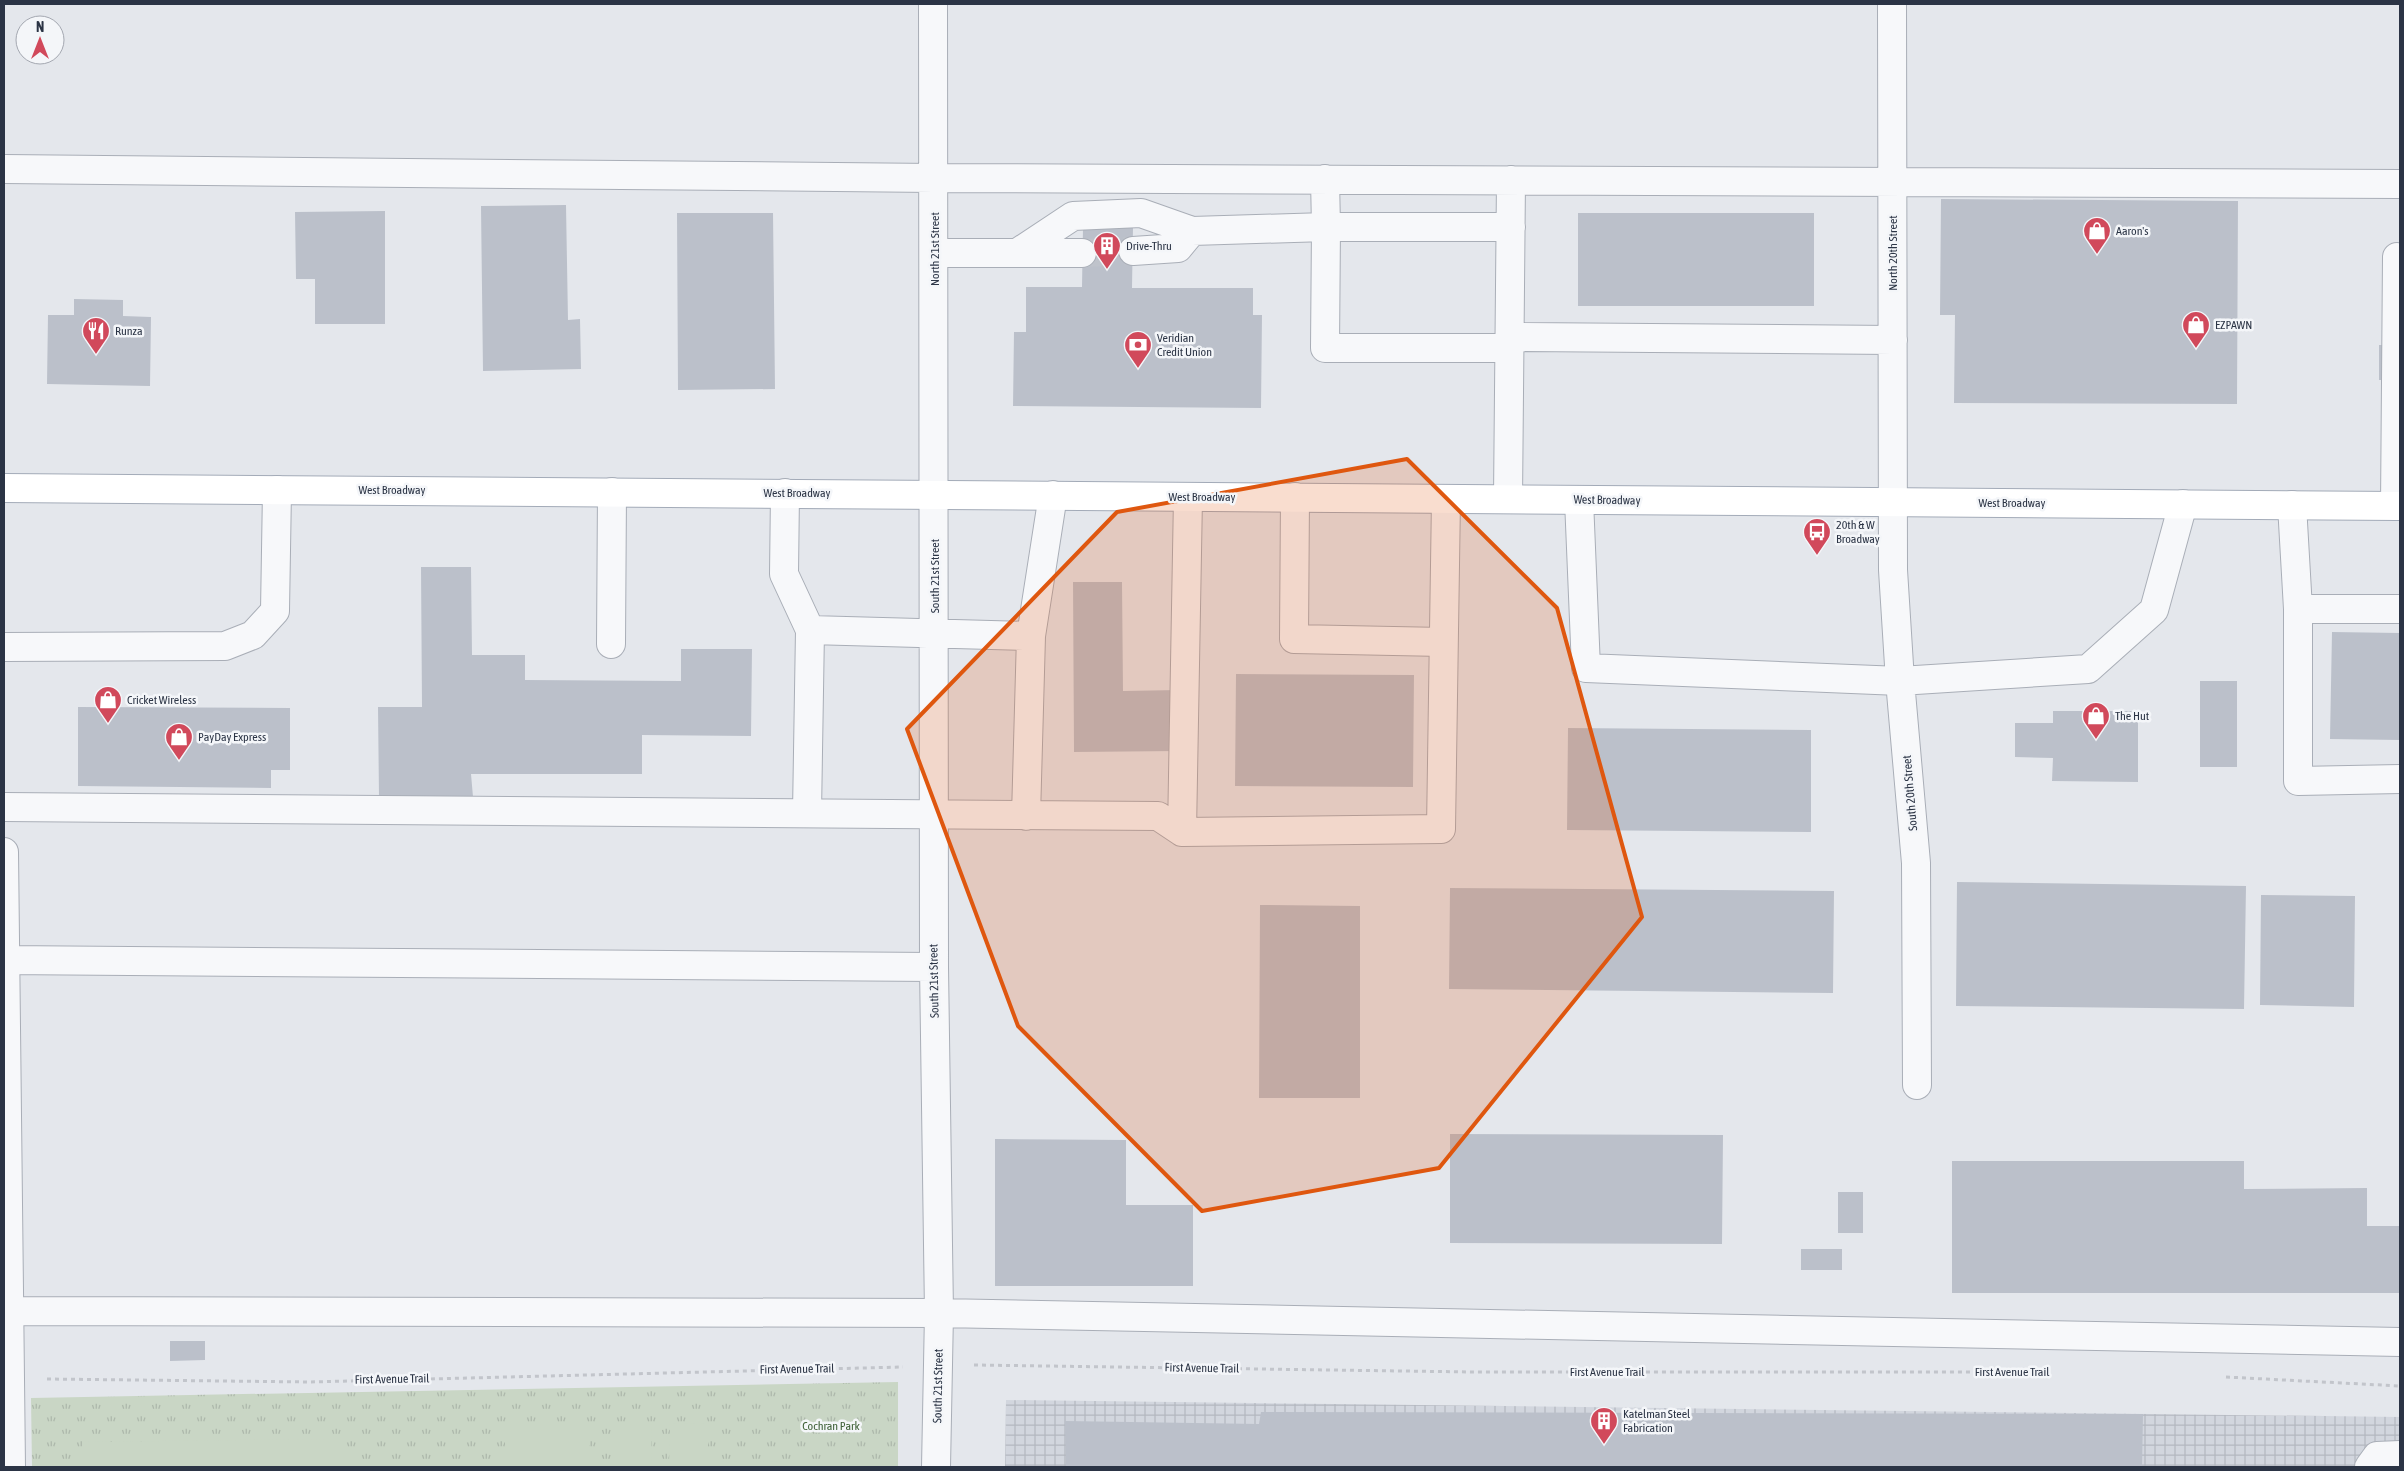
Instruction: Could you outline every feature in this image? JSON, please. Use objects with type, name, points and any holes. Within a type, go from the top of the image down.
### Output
[{"type":"main road","name":"West Broadway","points":[[4,488],[2398,506]]},
{"type":"street","name":"North 21st Street","points":[[933,4],[935,495]]},
{"type":"street","name":"North 20th Street","points":[[1892,4],[1894,181],[1892,502]]},
{"type":"street","points":[[4,169],[934,178],[2400,184]]},
{"type":"street","points":[[1324,179],[1326,227],[1325,348],[1510,342],[1894,340]]},
{"type":"street","points":[[1508,499],[1511,180]]},
{"type":"street","points":[[1017,253],[1073,216],[1141,214],[1192,231],[1326,227],[1511,227]]},
{"type":"street","points":[[1133,250],[1178,248],[1192,231]]},
{"type":"street","points":[[934,253],[1082,253]]},
{"type":"street","points":[[2397,257],[2398,506]]},
{"type":"street","points":[[4,647],[225,646],[252,635],[275,611],[277,490]]},
{"type":"street","points":[[611,644],[612,492]]},
{"type":"street","points":[[785,493],[784,574],[810,630],[807,813]]},
{"type":"street","name":"South 21st Street","points":[[935,495],[934,968],[939,1313],[936,1467]]},
{"type":"street","points":[[1026,816],[1031,636],[1053,495]]},
{"type":"street","points":[[1182,832],[1188,497]]},
{"type":"street","points":[[1295,497],[1294,639],[1443,642]]},
{"type":"street","points":[[4,807],[1158,816],[1182,832],[1441,829],[1446,499]]},
{"type":"street","points":[[1579,500],[1586,668],[1900,681],[2088,669],[2154,610],[2183,504]]},
{"type":"street","name":"South 20th Street","points":[[1892,502],[1894,587],[1900,681],[1916,863],[1917,1085]]},
{"type":"street","points":[[2292,505],[2298,609],[2298,781],[2400,780]]},
{"type":"street","points":[[2298,609],[2400,609]]},
{"type":"street","points":[[810,630],[1031,636]]},
{"type":"street","points":[[4,852],[6,1311],[10,1379],[11,1467]]},
{"type":"street","points":[[4,960],[934,968]]},
{"type":"street","points":[[6,1311],[939,1313],[2400,1342]]},
{"type":"street","points":[[2369,1467],[2378,1456],[2400,1455]]},
{"type":"path","name":"First Avenue Trail","points":[[10,1379],[310,1382],[971,1365],[1473,1372],[1976,1372]]},
{"type":"path","points":[[2222,1377],[2400,1386]]},
{"type":"highlighted area","points":[[1407,459],[1557,608],[1642,917],[1439,1168],[1202,1211],[1018,1026],[907,729],[1117,512]]},
{"type":"shaded area","name":"Katelman Steel Fabrication","points":[[1006,1400],[2400,1417],[2400,1467],[1005,1467]]},
{"type":"green space","name":"Cochran Park","points":[[898,1382],[898,1467],[32,1467],[31,1398]]},
{"type":"green space","points":[[613,1423],[652,1423],[651,1467],[613,1467]]},
{"type":"green space","points":[[670,1423],[708,1424],[708,1467],[669,1467]]},
{"type":"green space","points":[[505,1426],[589,1426],[589,1467],[505,1467]]},
{"type":"green space","points":[[327,1439],[327,1447],[347,1447],[367,1467],[83,1467],[83,1442]]},
{"type":"green space","points":[[719,1461],[789,1462],[789,1467],[719,1467]]},
{"type":"building","points":[[1941,199],[2238,201],[2237,404],[1954,403],[1955,315],[1940,315]]},
{"type":"building","points":[[566,205],[568,320],[580,319],[581,369],[483,371],[481,206]]},
{"type":"building","points":[[385,211],[385,324],[315,324],[315,279],[296,279],[295,212]]},
{"type":"building","points":[[677,213],[773,213],[775,389],[678,390]]},
{"type":"building","points":[[1578,213],[1814,213],[1814,306],[1578,306]]},
{"type":"building","name":"Veridian Credit Union","points":[[1083,227],[1133,227],[1132,288],[1253,288],[1253,315],[1262,315],[1261,408],[1013,406],[1014,332],[1026,332],[1026,287],[1082,287]]},
{"type":"building","points":[[74,299],[123,300],[123,316],[151,317],[150,386],[47,384],[48,315],[74,315]]},
{"type":"building","points":[[2379,345],[2400,345],[2400,380],[2379,380]]},
{"type":"building","points":[[421,567],[471,567],[472,655],[525,655],[525,680],[681,681],[681,649],[752,649],[751,736],[642,735],[642,774],[471,774],[473,797],[379,797],[378,707],[422,707]]},
{"type":"building","points":[[1073,582],[1122,582],[1123,691],[1178,690],[1179,751],[1074,752]]},
{"type":"building","points":[[2332,632],[2400,633],[2400,740],[2330,739]]},
{"type":"building","points":[[1236,674],[1414,675],[1413,787],[1235,786]]},
{"type":"building","points":[[2200,681],[2237,681],[2237,767],[2200,767]]},
{"type":"building","points":[[78,707],[290,708],[290,770],[271,770],[271,788],[78,786]]},
{"type":"building","name":"The Hut","points":[[2053,711],[2138,711],[2138,782],[2052,781],[2053,758],[2015,757],[2015,723],[2053,723]]},
{"type":"building","points":[[1568,728],[1811,730],[1811,832],[1567,830]]},
{"type":"building","points":[[1957,882],[2246,886],[2244,1009],[1956,1006]]},
{"type":"building","points":[[1450,888],[1834,891],[1833,993],[1449,989]]},
{"type":"building","points":[[2261,895],[2355,896],[2354,1007],[2260,1005]]},
{"type":"building","points":[[1260,905],[1360,906],[1360,1098],[1259,1098]]},
{"type":"building","points":[[1450,1134],[1723,1135],[1722,1244],[1450,1243]]},
{"type":"building","points":[[995,1139],[1126,1140],[1126,1205],[1193,1205],[1193,1286],[995,1286]]},
{"type":"building","points":[[1952,1161],[2244,1161],[2244,1189],[2367,1188],[2367,1226],[2400,1226],[2400,1293],[1952,1293]]},
{"type":"building","points":[[1838,1192],[1863,1192],[1863,1233],[1838,1233]]},
{"type":"building","points":[[1801,1249],[1842,1249],[1842,1270],[1801,1270]]},
{"type":"building","points":[[170,1341],[205,1341],[205,1360],[170,1361]]},
{"type":"building","name":"Katelman Steel Fabrication","points":[[1261,1412],[2143,1414],[2142,1467],[1066,1467],[1065,1421],[1259,1424]]},
{"type":"tunnel","points":[[1082,253],[1133,251]]},
{"type":"place","name":"Aaron's","points":[[2097,255]]},
{"type":"place","name":"Drive-Thru","points":[[1107,270]]},
{"type":"place","name":"EZPAWN","points":[[2196,349]]},
{"type":"place","name":"Runza","points":[[96,355]]},
{"type":"place","name":"Veridian Credit Union","points":[[1138,369]]},
{"type":"place","name":"20th & W Broadway","points":[[1817,556]]},
{"type":"place","name":"Cricket Wireless","points":[[108,724]]},
{"type":"place","name":"The Hut","points":[[2096,740]]},
{"type":"place","name":"PayDay Express","points":[[179,761]]},
{"type":"place","name":"Katelman Steel Fabrication","points":[[1604,1445]]}]
